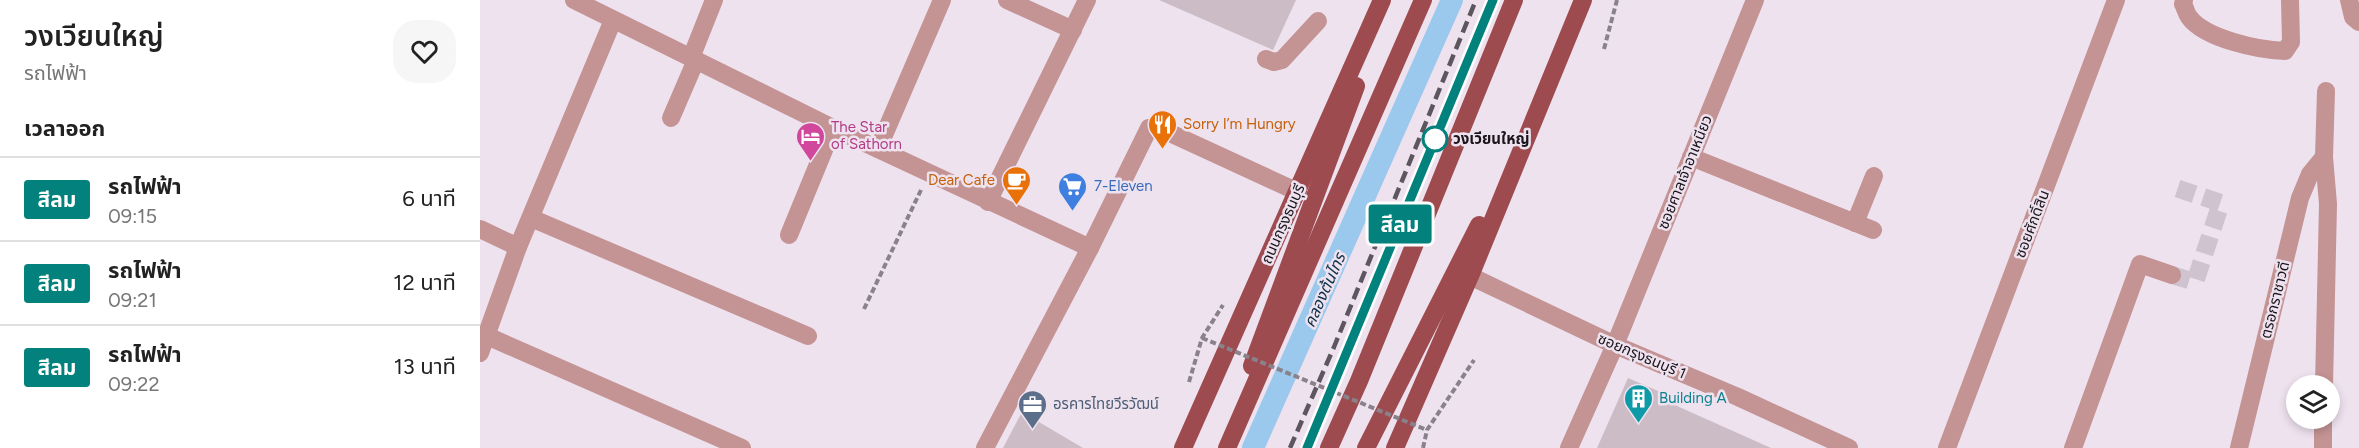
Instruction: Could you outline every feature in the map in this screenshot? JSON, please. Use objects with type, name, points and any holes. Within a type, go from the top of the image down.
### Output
[{"type":"main road","name":"ถนนกรุงธนบุรี","points":[[1183,448],[1382,0]]},
{"type":"main road","points":[[1226,448],[1261,337],[1389,0]]},
{"type":"main road","points":[[1226,448],[1423,0]]},
{"type":"main road","points":[[1329,448],[1364,370],[1514,0]]},
{"type":"main road","points":[[1395,448],[1470,276],[1582,0]]},
{"type":"main road","points":[[1365,448],[1462,260],[1550,78]]},
{"type":"street","points":[[574,0],[605,11],[694,59],[833,128],[1090,248]]},
{"type":"street","points":[[671,118],[714,0]]},
{"type":"street","points":[[878,149],[942,0]]},
{"type":"street","points":[[1007,0],[1073,30]]},
{"type":"street","points":[[988,202],[1087,0]]},
{"type":"street","name":"ซอยศาลเจ้าอาเหนียว","points":[[1569,448],[1615,345],[1755,0]]},
{"type":"street","name":"ซอยศักดิ์สิน","points":[[1947,448],[2116,0]]},
{"type":"street","points":[[2184,0],[2183,4],[2189,17],[2207,31],[2228,40],[2268,51],[2285,51],[2291,42],[2290,0]]},
{"type":"street","points":[[2349,0],[2353,16],[2359,22]]},
{"type":"street","points":[[605,11],[483,344],[742,448]]},
{"type":"street","points":[[1266,58],[1274,62],[1282,60],[1318,21]]},
{"type":"street","points":[[2324,375],[2328,204],[2324,157],[2326,91]]},
{"type":"street","points":[[986,448],[1090,248],[1147,132],[1152,127],[1298,192]]},
{"type":"street","points":[[789,235],[833,128]]},
{"type":"street","points":[[1692,156],[1873,230]]},
{"type":"street","name":"ตรอกราชาวดี","points":[[2239,448],[2300,198],[2310,174],[2324,157]]},
{"type":"street","points":[[1855,223],[1874,176]]},
{"type":"street","points":[[531,218],[808,336]]},
{"type":"street","points":[[480,229],[518,247]]},
{"type":"street","points":[[2073,448],[2140,264],[2172,275]]},
{"type":"street","name":"ซอยกรุงธนบุรี 1","points":[[1470,276],[1615,345],[1738,397],[1816,441],[1849,448]]},
{"type":"street","points":[[2323,429],[2323,448]]},
{"type":"path","points":[[1604,49],[1617,0]]},
{"type":"path","points":[[864,309],[929,173]]},
{"type":"path","points":[[1186,391],[1202,338],[1224,303]]},
{"type":"path","points":[[1202,338],[1427,430]]},
{"type":"path","points":[[1423,448],[1427,430],[1474,360]]},
{"type":"building","points":[[1159,0],[1296,0],[1273,50]]},
{"type":"building","name":"Building A","points":[[1628,378],[1679,400],[1677,406],[1771,448],[1597,448]]},
{"type":"building","name":"อรคารไทยวีรวัฒน์","points":[[1022,412],[1083,448],[1003,448]]},
{"type":"waterway","name":"คลองต้นไทร","points":[[1253,448],[1452,0]]},
{"type":"tunnel","points":[[2172,275],[2195,282],[2221,203],[2173,187]]},
{"type":"railway","points":[[1290,448],[1334,347],[1476,0]]},
{"type":"railway","points":[[1306,448],[1493,0]]},
{"type":"metro line","name":"สีลม","points":[[1307,448],[1493,0]]},
{"type":"place","name":"วงเวียนใหญ่","points":[[1435,139]]},
{"type":"place","name":"Sorry I’m Hungry","points":[[1162,150]]},
{"type":"place","name":"The Star of Sathorn","points":[[810,162]]},
{"type":"place","name":"Dear Cafe","points":[[1016,206]]},
{"type":"place","name":"7-Eleven","points":[[1073,212]]},
{"type":"place","name":"Building A","points":[[1638,424]]},
{"type":"place","name":"อรคารไทยวีรวัฒน์","points":[[1032,430]]}]
